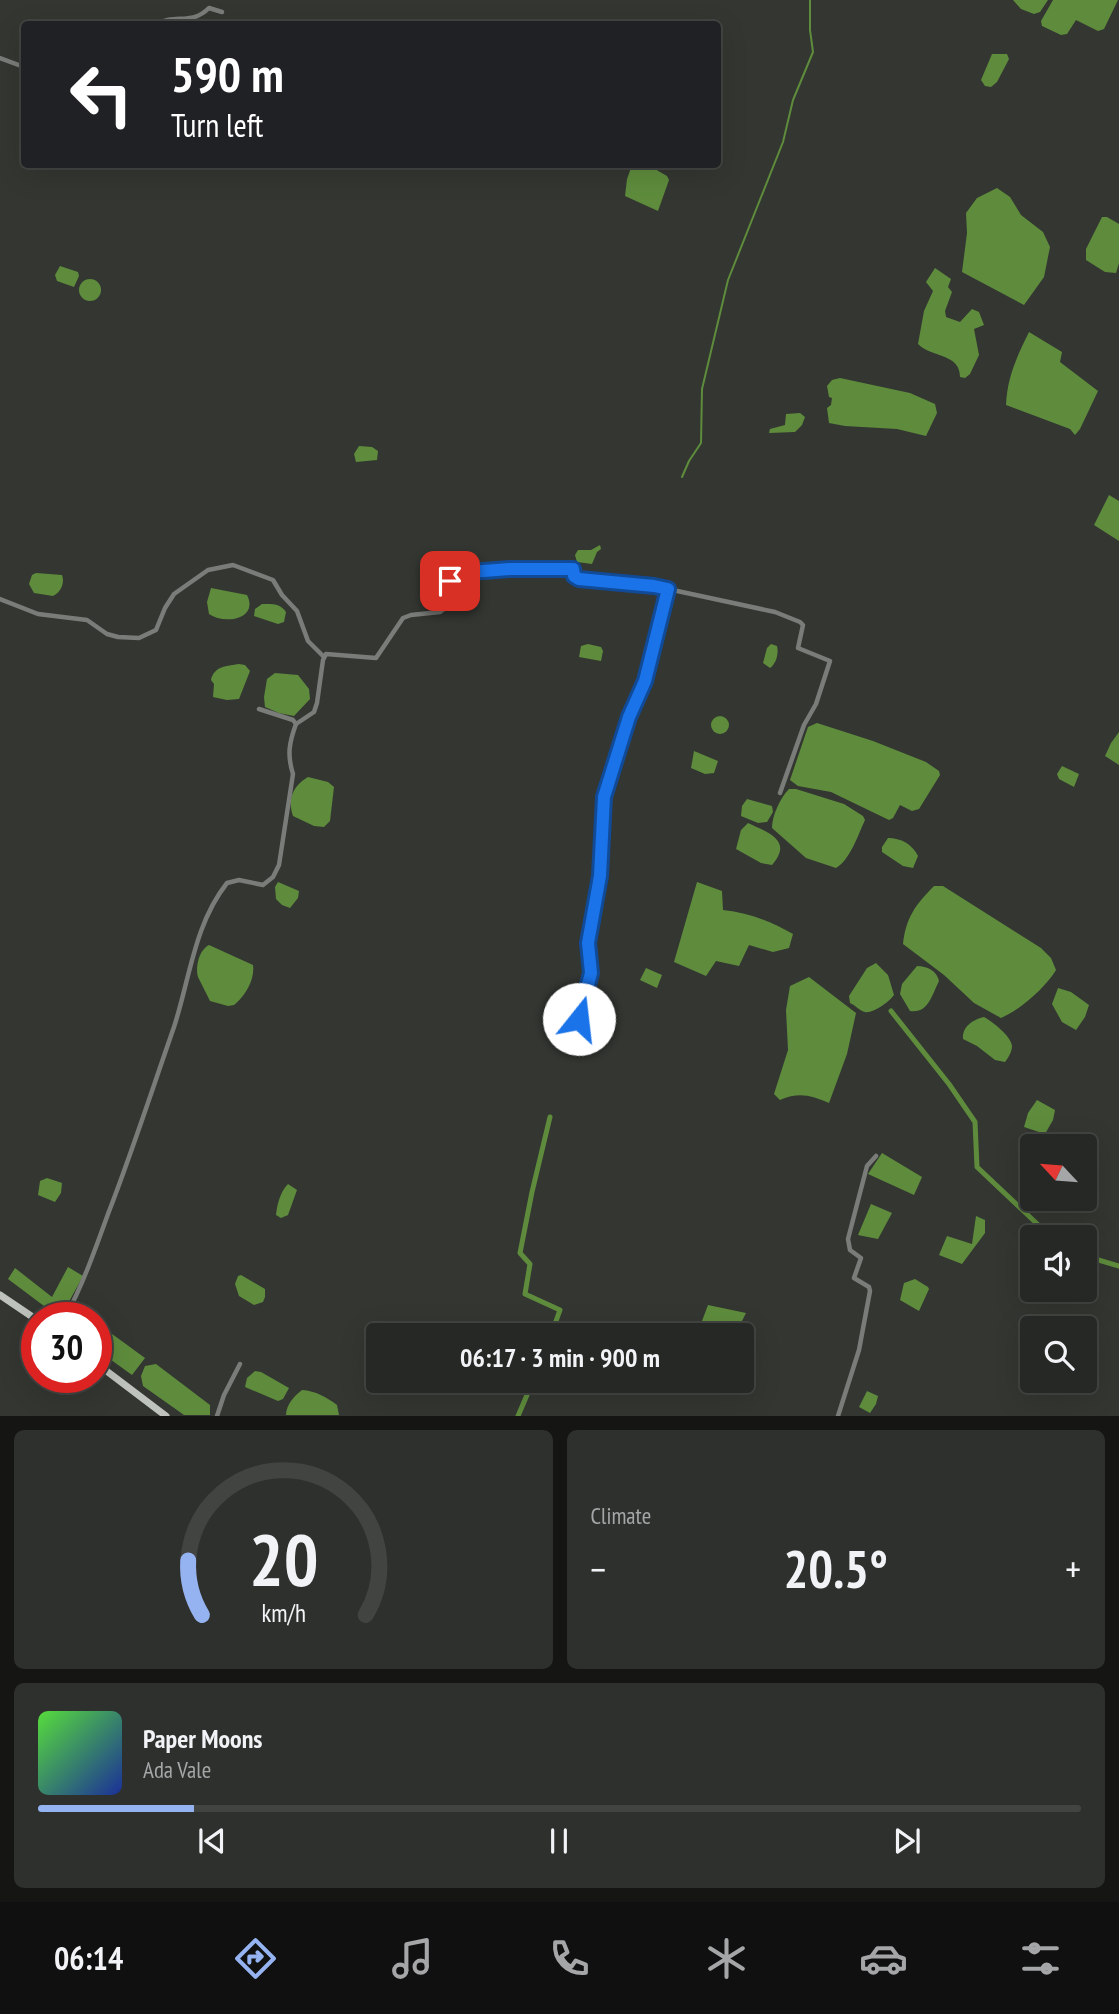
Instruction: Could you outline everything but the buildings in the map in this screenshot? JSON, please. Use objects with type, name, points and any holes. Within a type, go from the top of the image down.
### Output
[{"type":"main road","points":[[0,1295],[21,1309]]},
{"type":"main road","points":[[112,1375],[166,1416]]},
{"type":"street","points":[[163,21],[198,18],[209,8],[222,12]]},
{"type":"street","points":[[0,58],[21,66]]},
{"type":"street","points":[[0,599],[38,614],[87,620],[107,634],[139,638],[156,630],[174,594],[208,570],[233,565],[273,580],[297,611],[307,641],[324,657]]},
{"type":"street","points":[[324,657],[328,654],[376,658],[403,618],[411,614],[440,612],[444,609],[450,578],[457,573],[570,568],[579,579],[654,586],[796,619],[803,625],[797,648],[830,660],[827,676],[804,725],[780,793]]},
{"type":"street","points":[[579,1019],[591,973],[588,943],[600,876],[604,797],[629,717],[645,681],[668,589]]},
{"type":"street","points":[[72,1302],[93,1258],[143,1121],[210,908],[227,883],[239,880],[263,885],[276,874],[293,774],[288,761],[288,750],[296,724],[314,712],[324,657]]},
{"type":"street","points":[[259,709],[293,720],[296,724]]},
{"type":"street","points":[[838,1416],[859,1350],[870,1290],[867,1285],[854,1278],[861,1258],[850,1250],[848,1239],[867,1166],[876,1156]]},
{"type":"street","points":[[217,1416],[240,1364]]},
{"type":"shaded area","points":[[1013,0],[1048,0],[1040,12],[1034,14],[1021,9]]},
{"type":"shaded area","points":[[1053,0],[1118,0],[1104,29],[1098,31],[1076,20],[1067,34],[1061,35],[1042,26],[1041,21]]},
{"type":"shaded area","points":[[992,54],[1007,54],[1009,59],[997,82],[991,87],[985,86],[981,80]]},
{"type":"shaded area","points":[[631,168],[653,168],[667,176],[669,180],[658,211],[625,196]]},
{"type":"shaded area","points":[[997,188],[1010,197],[1021,215],[1043,232],[1050,247],[1044,277],[1024,305],[962,272],[967,233],[966,213],[977,198]]},
{"type":"shaded area","points":[[1102,217],[1119,224],[1119,263],[1116,273],[1105,272],[1086,260],[1086,249]]},
{"type":"shaded area","points":[[60,266],[78,272],[74,287],[57,281],[55,275]]},
{"type":"shaded area","points":[[935,268],[951,279],[948,287],[952,292],[945,311],[946,317],[960,322],[972,309],[979,312],[984,325],[974,329],[979,355],[970,374],[965,378],[960,377],[959,369],[950,360],[918,344],[924,311],[933,291],[926,282]]},
{"type":"shaded area","points":[[90,279],[98,282],[101,290],[98,298],[90,301],[82,298],[79,290],[82,282]]},
{"type":"shaded area","points":[[1029,332],[1062,352],[1060,362],[1098,391],[1075,435],[1070,429],[1006,405],[1013,367]]},
{"type":"shaded area","points":[[840,378],[910,393],[935,404],[937,413],[926,436],[897,429],[829,423],[827,408],[831,405],[832,398],[829,397],[827,386],[832,380]]},
{"type":"shaded area","points":[[800,413],[805,417],[795,432],[769,433],[770,429],[785,425],[786,414]]},
{"type":"shaded area","points":[[359,446],[372,447],[378,451],[377,460],[356,462],[354,454]]},
{"type":"shaded area","points":[[1109,495],[1119,501],[1119,541],[1094,525]]},
{"type":"shaded area","points":[[600,545],[601,549],[592,564],[577,562],[575,555],[578,550],[591,550]]},
{"type":"shaded area","points":[[32,575],[62,575],[63,584],[60,590],[53,596],[34,593],[29,584]]},
{"type":"shaded area","points":[[211,588],[247,595],[248,610],[238,618],[231,619],[209,614],[207,602]]},
{"type":"shaded area","points":[[262,604],[281,607],[286,612],[284,622],[278,624],[254,616],[255,609]]},
{"type":"shaded area","points":[[588,644],[601,647],[601,661],[579,657],[581,646]]},
{"type":"shaded area","points":[[771,644],[777,646],[778,652],[770,668],[763,663],[767,648]]},
{"type":"shaded area","points":[[239,664],[245,665],[250,671],[239,699],[213,697],[214,684],[211,680],[215,672]]},
{"type":"shaded area","points":[[275,673],[298,675],[309,689],[310,699],[294,716],[265,707],[267,679]]},
{"type":"shaded area","points":[[720,716],[726,719],[729,725],[726,731],[720,734],[714,731],[711,725],[714,719]]},
{"type":"shaded area","points":[[817,723],[926,762],[939,771],[940,775],[919,809],[912,811],[900,805],[889,820],[831,792],[798,786],[790,780],[808,727]]},
{"type":"shaded area","points":[[1119,732],[1119,765],[1105,756]]},
{"type":"shaded area","points":[[694,751],[718,761],[714,773],[705,774],[691,768]]},
{"type":"shaded area","points":[[1062,766],[1079,774],[1074,787],[1059,779],[1057,774]]},
{"type":"shaded area","points":[[308,777],[328,782],[334,787],[330,821],[324,827],[314,826],[293,816],[291,799],[298,784]]},
{"type":"shaded area","points":[[789,789],[844,804],[863,816],[865,820],[853,847],[836,868],[806,858],[772,828],[777,807]]},
{"type":"shaded area","points":[[747,799],[772,806],[773,812],[767,822],[758,823],[741,816],[742,806]]},
{"type":"shaded area","points":[[748,823],[770,834],[779,843],[778,856],[772,865],[761,863],[736,849],[741,830]]},
{"type":"shaded area","points":[[888,838],[902,841],[913,848],[918,856],[913,868],[903,866],[882,852]]},
{"type":"shaded area","points":[[278,882],[299,891],[298,898],[290,908],[276,899],[275,887]]},
{"type":"shaded area","points":[[697,882],[722,891],[723,910],[759,918],[793,934],[789,948],[773,952],[749,945],[739,966],[716,961],[706,976],[674,962]]},
{"type":"shaded area","points":[[934,886],[943,886],[1041,948],[1051,958],[1056,970],[1052,977],[1024,1004],[1001,1018],[974,1003],[944,975],[903,944],[912,912]]},
{"type":"shaded area","points":[[209,945],[253,965],[248,987],[234,1005],[210,1001],[198,977],[199,959]]},
{"type":"shaded area","points":[[876,963],[888,975],[894,995],[877,1009],[865,1012],[850,1003],[849,996],[867,968]]},
{"type":"shaded area","points":[[917,966],[931,970],[939,981],[925,1007],[910,1011],[900,994],[902,984]]},
{"type":"shaded area","points":[[646,968],[662,975],[657,988],[640,980]]},
{"type":"shaded area","points":[[809,977],[856,1013],[847,1054],[829,1103],[804,1095],[780,1100],[774,1094],[788,1050],[786,1010],[790,986]]},
{"type":"shaded area","points":[[1058,988],[1071,992],[1089,1005],[1076,1030],[1062,1022],[1052,1004]]},
{"type":"shaded area","points":[[984,1017],[1011,1042],[1009,1057],[1005,1062],[995,1060],[963,1039],[964,1031],[969,1025]]},
{"type":"shaded area","points":[[1037,1100],[1055,1110],[1045,1134],[1024,1127],[1028,1113]]},
{"type":"shaded area","points":[[882,1153],[922,1177],[914,1195],[868,1174]]},
{"type":"shaded area","points":[[47,1178],[62,1183],[61,1193],[55,1202],[38,1195],[40,1181]]},
{"type":"shaded area","points":[[288,1184],[297,1190],[288,1215],[281,1218],[276,1215],[277,1207]]},
{"type":"shaded area","points":[[871,1204],[892,1213],[878,1239],[858,1235]]},
{"type":"shaded area","points":[[976,1216],[985,1220],[985,1233],[962,1264],[939,1255],[947,1236],[972,1244]]},
{"type":"shaded area","points":[[68,1267],[83,1276],[69,1302],[39,1302],[8,1279],[15,1268],[52,1297]]},
{"type":"shaded area","points":[[241,1275],[265,1289],[263,1302],[254,1305],[239,1296],[235,1284]]},
{"type":"shaded area","points":[[915,1279],[929,1289],[919,1311],[900,1300],[904,1283]]},
{"type":"shaded area","points":[[708,1305],[746,1313],[741,1323],[701,1323]]},
{"type":"shaded area","points":[[112,1334],[145,1358],[132,1375],[112,1361]]},
{"type":"shaded area","points":[[156,1364],[210,1405],[210,1415],[184,1415],[143,1386],[141,1376],[145,1366]]},
{"type":"shaded area","points":[[255,1371],[289,1388],[283,1399],[278,1401],[245,1387],[247,1378]]},
{"type":"shaded area","points":[[302,1390],[316,1393],[333,1402],[337,1405],[339,1415],[286,1415],[291,1401]]},
{"type":"shaded area","points":[[867,1391],[878,1396],[870,1413],[859,1407]]},
{"type":"waterway","points":[[682,477],[701,443],[702,389],[728,280],[783,142],[793,100],[813,52],[810,0]]},
{"type":"waterway","points":[[891,1011],[949,1084],[975,1122],[977,1167],[1038,1225]]},
{"type":"waterway","points":[[550,1117],[520,1253],[530,1264],[525,1294],[560,1310],[555,1323]]},
{"type":"waterway","points":[[1097,1260],[1119,1266]]},
{"type":"waterway","points":[[518,1416],[528,1393]]},
{"type":"route","points":[[450,581],[452,574],[457,573],[570,568],[579,579],[668,589],[645,681],[629,717],[604,797],[600,876],[588,943],[591,973],[579,1019]]}]
